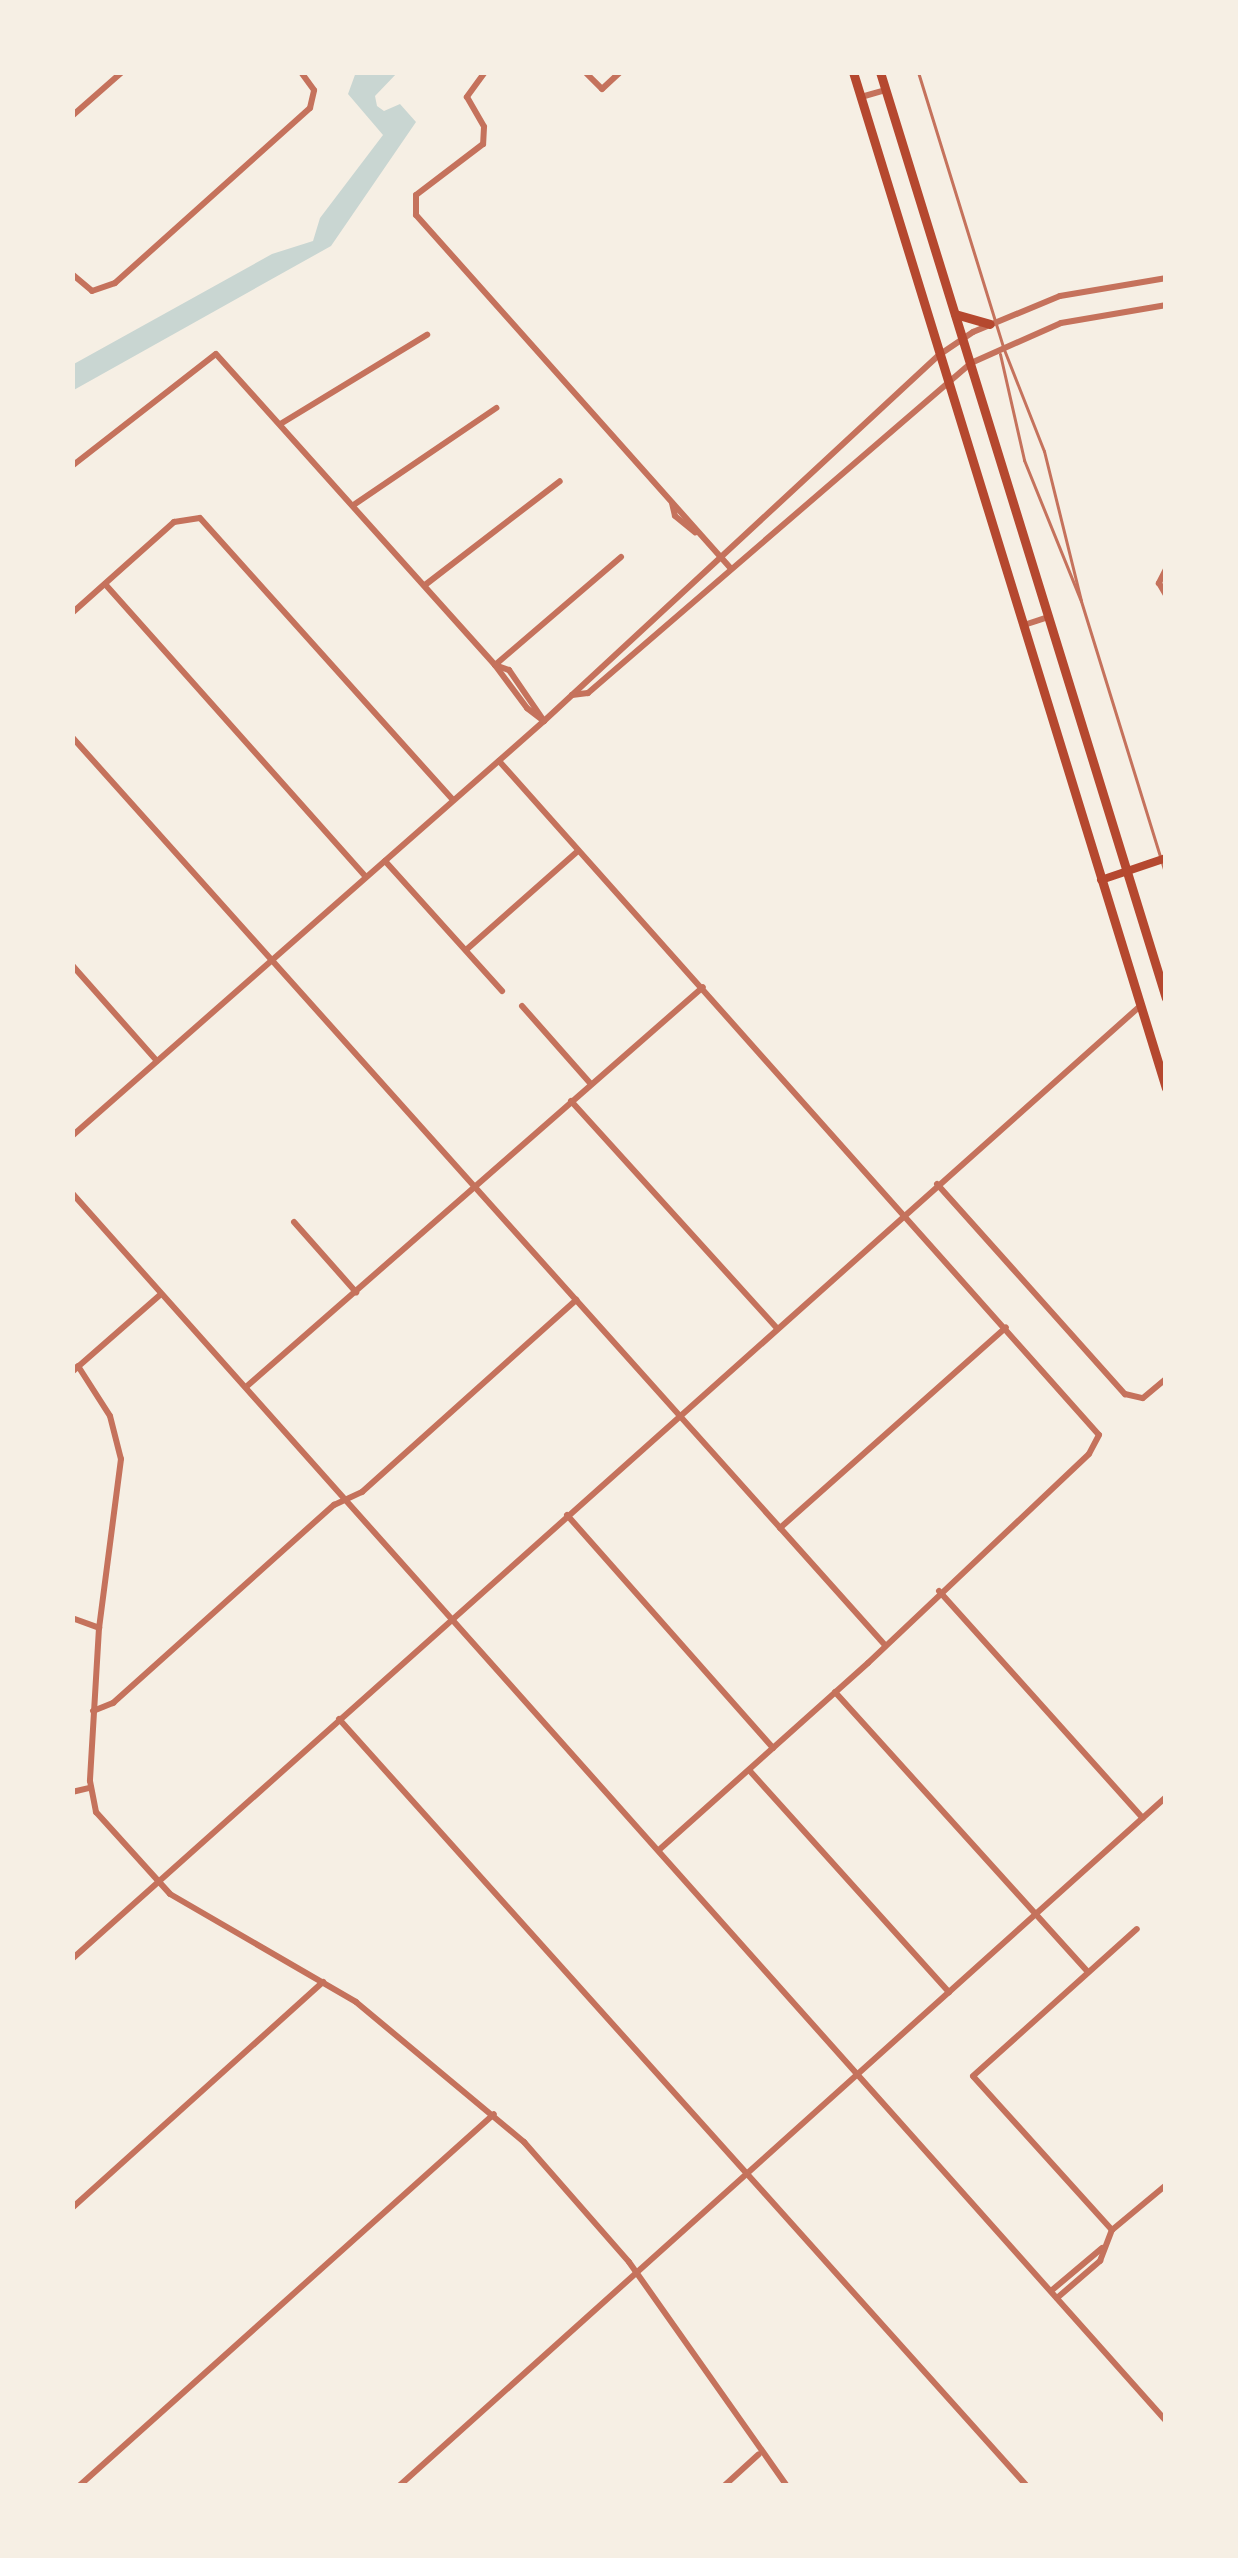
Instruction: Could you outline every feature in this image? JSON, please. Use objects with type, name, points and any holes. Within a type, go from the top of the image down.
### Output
[{"type":"highway","points":[[853,72],[1166,1088]]},
{"type":"highway","points":[[880,72],[1166,999],[1141,1006]]},
{"type":"highway","points":[[955,314],[992,323]]},
{"type":"main road","points":[[1101,880],[1164,859]]},
{"type":"street","points":[[72,116],[122,72]]},
{"type":"street","points":[[72,274],[97,292],[315,98],[301,72]]},
{"type":"street","points":[[484,72],[467,97],[483,122],[483,144],[416,195],[416,215],[673,503],[675,516],[730,567]]},
{"type":"street","points":[[584,73],[602,89],[620,72]]},
{"type":"street","points":[[860,97],[886,90]]},
{"type":"street","points":[[72,1136],[544,721],[715,557],[940,355],[992,323],[1089,289],[1166,278]]},
{"type":"street","points":[[572,695],[588,693],[971,363],[1078,318],[1166,305]]},
{"type":"street","points":[[283,423],[427,335]]},
{"type":"street","points":[[72,466],[211,354],[227,360],[495,665],[509,670],[544,721]]},
{"type":"street","points":[[354,505],[496,408]]},
{"type":"street","points":[[424,585],[560,482]]},
{"type":"street","points":[[72,613],[174,522],[195,516],[453,800]]},
{"type":"street","points":[[495,665],[621,556]]},
{"type":"street","points":[[1166,569],[1160,578],[1166,595]]},
{"type":"street","points":[[105,583],[366,877]]},
{"type":"street","points":[[1023,625],[1049,617]]},
{"type":"street","points":[[72,737],[884,1644]]},
{"type":"street","points":[[499,761],[1006,1326],[1099,1440],[835,1692],[659,1849]]},
{"type":"street","points":[[466,950],[578,851]]},
{"type":"street","points":[[385,861],[502,992]]},
{"type":"street","points":[[72,965],[158,1061]]},
{"type":"street","points":[[246,1387],[703,987]]},
{"type":"street","points":[[522,1006],[591,1084]]},
{"type":"street","points":[[72,1959],[1141,1006]]},
{"type":"street","points":[[571,1101],[776,1328]]},
{"type":"street","points":[[937,1184],[1136,1400],[1166,1379]]},
{"type":"street","points":[[72,1193],[861,2072],[1166,2421]]},
{"type":"street","points":[[294,1222],[356,1292]]},
{"type":"street","points":[[161,1294],[75,1369],[110,1416],[121,1459],[93,1712],[90,1788],[100,1819],[158,1882],[324,1981],[494,2114],[637,2273],[759,2454],[787,2486]]},
{"type":"street","points":[[93,1712],[113,1703],[576,1300]]},
{"type":"street","points":[[780,1528],[1006,1326]]},
{"type":"street","points":[[567,1515],[773,1748]]},
{"type":"street","points":[[939,1591],[1143,1818]]},
{"type":"street","points":[[72,1618],[99,1628]]},
{"type":"street","points":[[835,1692],[1088,1972]]},
{"type":"street","points":[[339,1719],[1027,2486]]},
{"type":"street","points":[[749,1770],[949,1992]]},
{"type":"street","points":[[72,1792],[90,1788]]},
{"type":"street","points":[[399,2486],[1166,1798]]},
{"type":"street","points":[[1112,2230],[973,2076],[1137,1929]]},
{"type":"street","points":[[72,2208],[324,1981]]},
{"type":"street","points":[[80,2486],[494,2114]]},
{"type":"street","points":[[1054,2294],[1100,2260],[1112,2230],[1166,2186]]},
{"type":"street","points":[[724,2486],[759,2454]]},
{"type":"lane","points":[[918,72],[992,323],[1040,436],[1081,601],[1166,876]]},
{"type":"lane","points":[[1003,347],[998,360],[1024,460],[1081,601]]},
{"type":"shaded area","points":[[356,72],[398,72],[375,96],[377,106],[384,111],[400,104],[416,122],[331,246],[72,391],[72,365],[272,254],[313,241],[320,218],[383,135],[348,94]]}]
